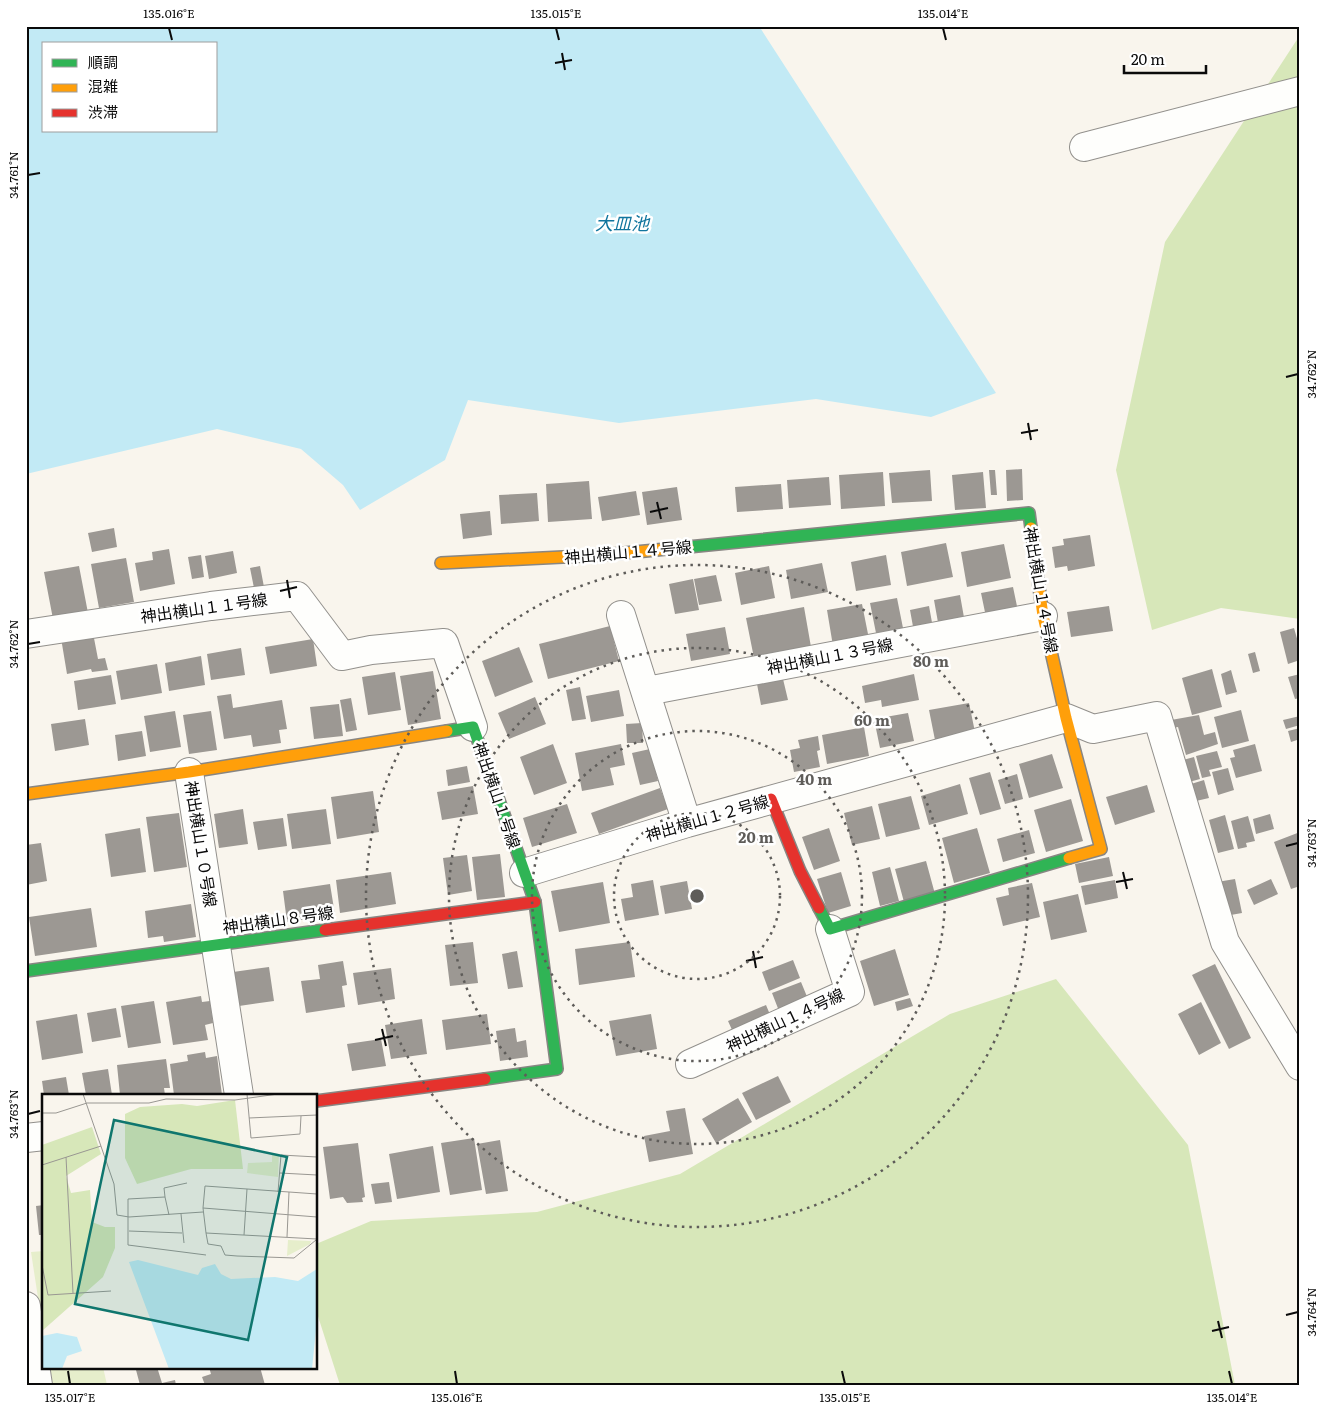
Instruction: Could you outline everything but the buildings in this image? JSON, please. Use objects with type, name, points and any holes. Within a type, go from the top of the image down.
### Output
[{"type":"street","points":[[1084,147],[1300,91]]},
{"type":"street","name":"神出横山１４号線","points":[[441,563],[603,555],[1028,513],[1043,616],[1066,718],[1101,849],[830,929]]},
{"type":"street","name":"神出横山１１号線","points":[[26,634],[211,606],[298,596],[342,656],[371,650],[444,643],[474,726]]},
{"type":"street","points":[[621,616],[647,691],[687,823]]},
{"type":"street","name":"神出横山１３号線","points":[[647,691],[1043,616]]},
{"type":"street","points":[[1066,718],[1093,729],[1157,716],[1225,942],[1300,1066]]},
{"type":"street","name":"神出横山１２号線","points":[[524,873],[687,823],[1066,718]]},
{"type":"street","name":"神出横山１号線","points":[[26,794],[189,772],[474,726],[535,902],[557,1069],[318,1100]]},
{"type":"street","name":"神出横山１０号線","points":[[189,772],[239,1094]]},
{"type":"street","name":"神出横山１４号線","points":[[690,1064],[850,992],[830,929],[800,870],[771,799]]},
{"type":"street","name":"神出横山８号線","points":[[26,972],[217,944],[535,902]]},
{"type":"street","points":[[26,1138],[42,1136]]},
{"type":"street","points":[[26,1306],[38,1385]]},
{"type":"green space","points":[[1300,35],[1300,619],[1221,608],[1152,630],[1116,470],[1165,242]]},
{"type":"green space","points":[[1056,979],[1188,1145],[1235,1385],[340,1385],[318,1316],[318,1243],[371,1221],[537,1212],[680,1174],[950,1014]]},
{"type":"green space","points":[[42,1251],[42,1324],[31,1252]]},
{"type":"green space","points":[[50,1368],[103,1368],[107,1385],[53,1385]]},
{"type":"water","name":"大皿池","points":[[26,26],[759,26],[996,393],[931,417],[816,399],[619,423],[468,400],[445,460],[360,510],[343,485],[301,449],[217,429],[26,474]]},
{"type":"traffic: fast","points":[[688,547],[1029,513],[1031,528]]},
{"type":"traffic: fast","points":[[447,731],[473,727],[535,902],[557,1069],[485,1079]]},
{"type":"traffic: fast","points":[[819,908],[830,929],[1069,858]]},
{"type":"traffic: fast","points":[[26,971],[325,930]]},
{"type":"traffic: slow","points":[[1031,528],[1043,616],[1066,718],[1101,849],[1069,858]]},
{"type":"traffic: slow","points":[[441,563],[603,555],[688,547]]},
{"type":"traffic: slow","points":[[26,794],[189,772],[447,731]]},
{"type":"traffic: jam","points":[[771,799],[800,871],[819,908]]},
{"type":"traffic: jam","points":[[325,930],[535,902]]},
{"type":"traffic: jam","points":[[318,1101],[485,1079]]}]
